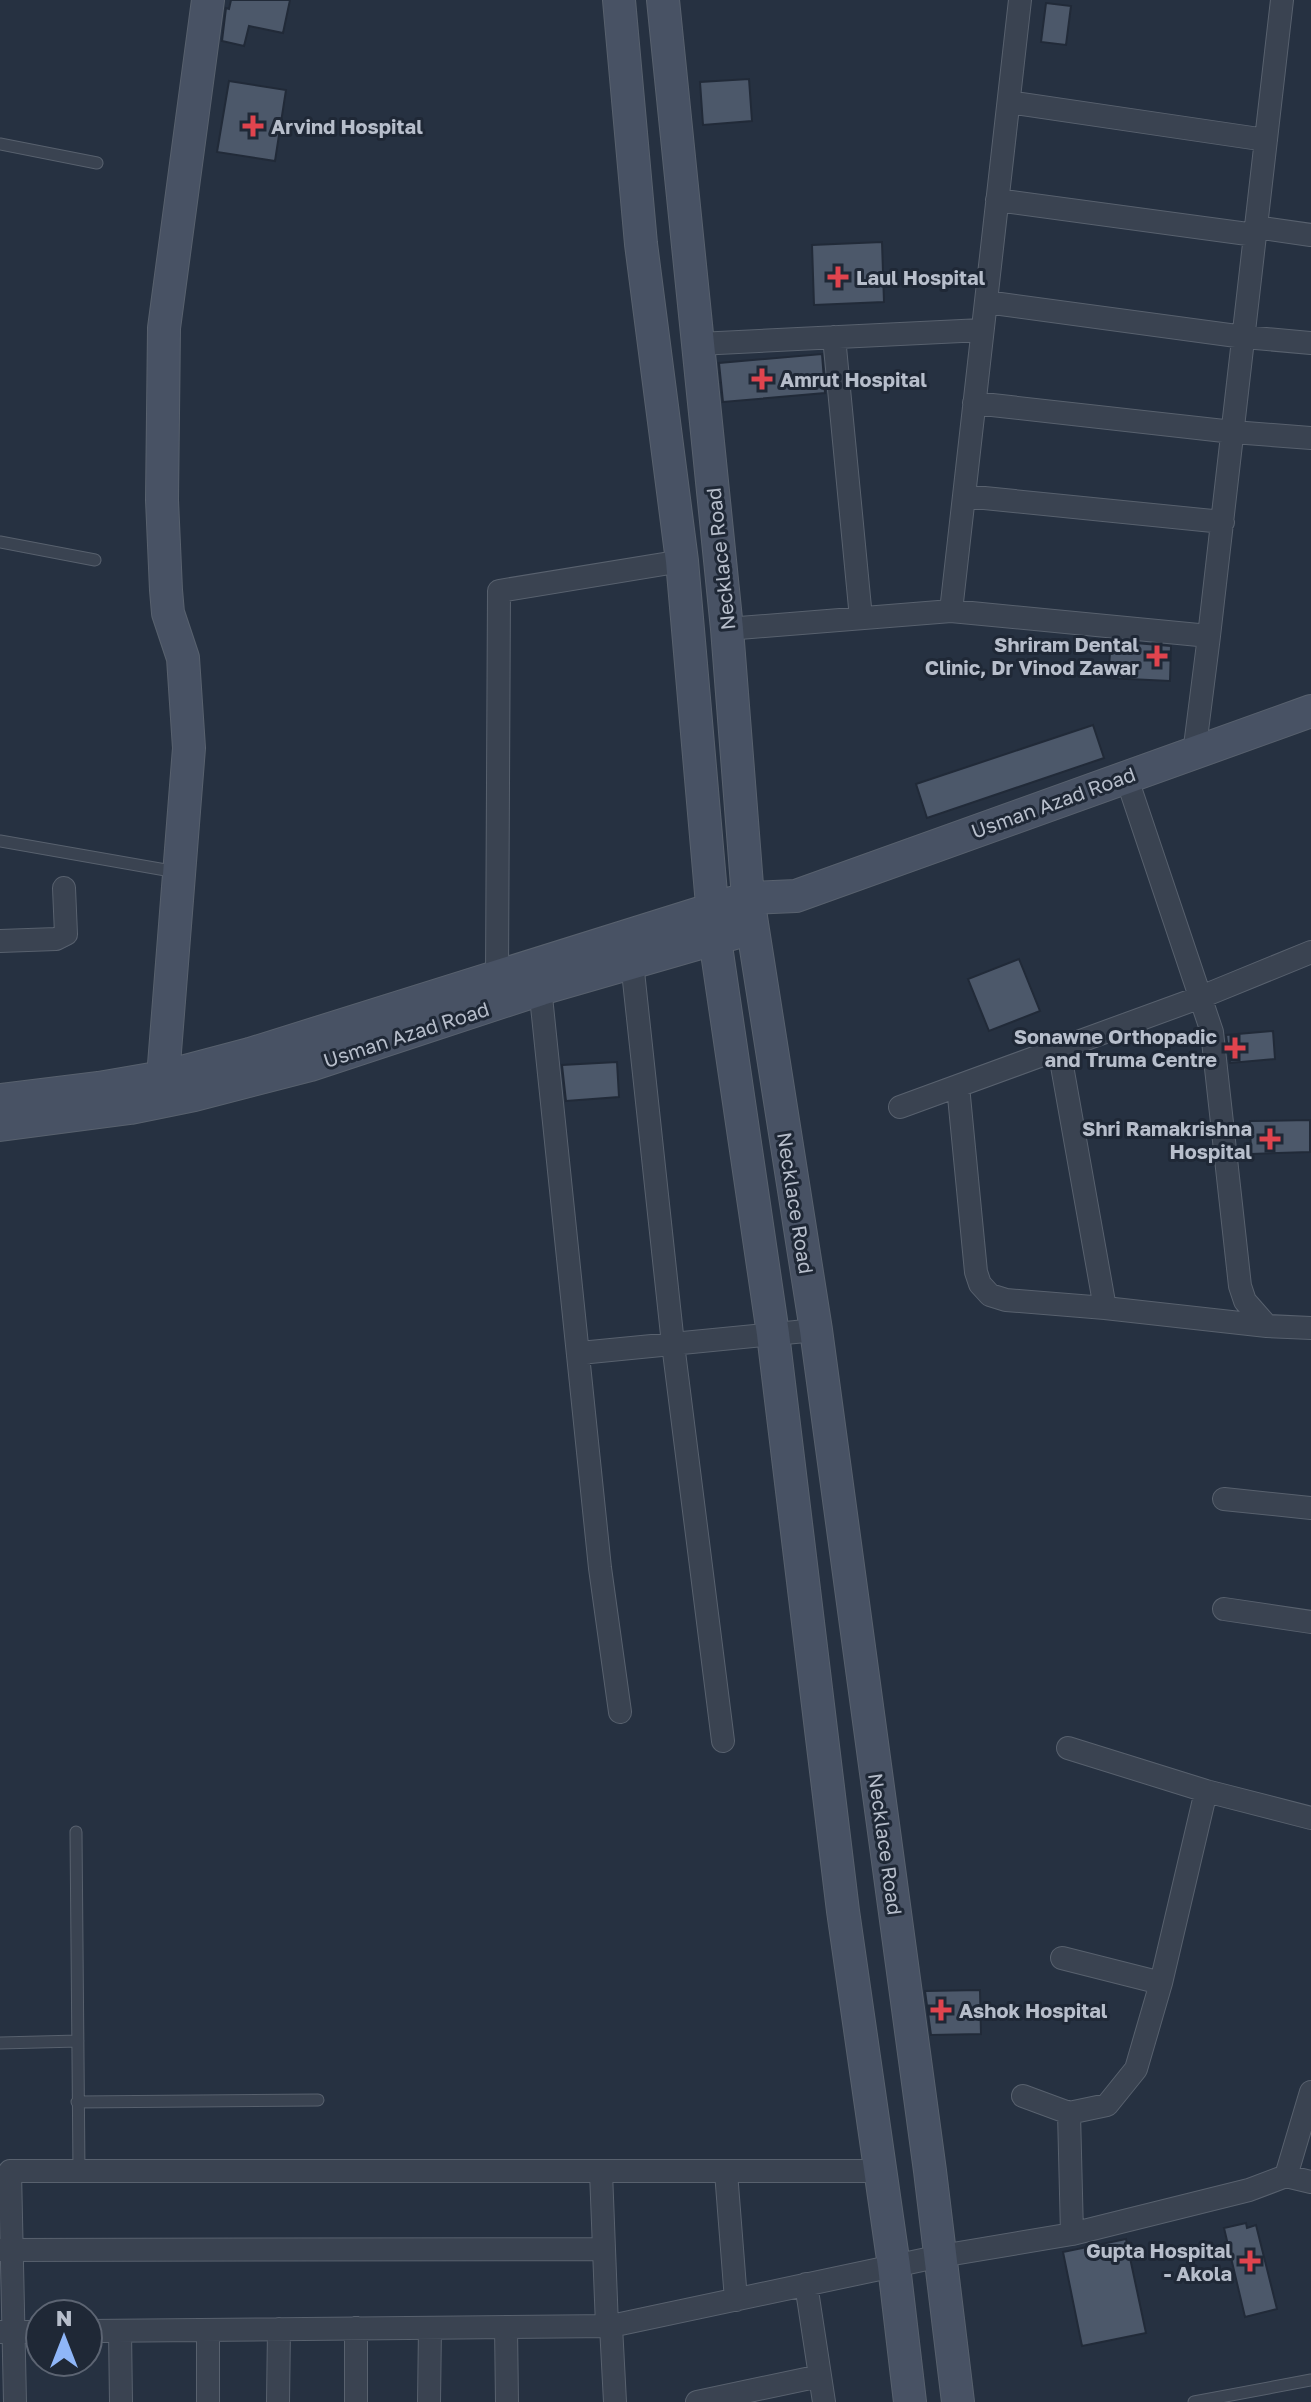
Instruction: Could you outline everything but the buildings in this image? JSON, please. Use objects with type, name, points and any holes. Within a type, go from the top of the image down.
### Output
[{"type":"main road","points":[[163,1077],[181,873],[188,733],[183,658],[168,613],[166,590],[162,500],[164,328],[208,0]]},
{"type":"main road","name":"Necklace Road","points":[[619,0],[641,244],[682,561],[714,924],[773,1334],[843,1911],[894,2266],[910,2402]]},
{"type":"main road","name":"Necklace Road","points":[[663,0],[727,629],[750,913],[816,1330],[958,2402]]},
{"type":"main road","name":"Usman Azad Road","points":[[0,1125],[87,1115],[194,1095],[310,1065],[539,976],[750,913],[1311,711]]},
{"type":"main road","name":"Usman Azad Road","points":[[0,1100],[163,1077],[250,1054],[497,976],[539,976],[632,962],[714,924]]},
{"type":"street","points":[[951,611],[1020,0]]},
{"type":"street","points":[[1194,754],[1282,0]]},
{"type":"street","points":[[1009,102],[1266,140]]},
{"type":"street","points":[[997,200],[1311,235]]},
{"type":"street","points":[[986,302],[1244,337],[1311,343]]},
{"type":"street","points":[[698,344],[982,330]]},
{"type":"street","points":[[834,337],[861,618]]},
{"type":"street","points":[[974,403],[1311,438]]},
{"type":"street","points":[[964,496],[1223,522]]},
{"type":"street","points":[[497,976],[499,591],[682,561]]},
{"type":"street","points":[[727,629],[951,611],[1209,636]]},
{"type":"street","points":[[1126,776],[1201,997],[1214,1048],[1240,1286],[1245,1301],[1267,1326]]},
{"type":"street","points":[[0,941],[56,939],[66,934],[64,888]]},
{"type":"street","points":[[900,1107],[1201,997],[1311,952]]},
{"type":"street","points":[[632,962],[673,1344],[723,1741]]},
{"type":"street","points":[[539,976],[600,1568],[620,1712]]},
{"type":"street","points":[[1059,1049],[1105,1308]]},
{"type":"street","points":[[958,1086],[976,1272],[980,1284],[990,1295],[1006,1300],[1311,1328]]},
{"type":"street","points":[[580,1353],[816,1330]]},
{"type":"street","points":[[1224,1499],[1311,1508]]},
{"type":"street","points":[[1224,1609],[1311,1622]]},
{"type":"street","points":[[1068,1748],[1206,1791],[1311,1818]]},
{"type":"street","points":[[1023,2096],[1069,2113],[1107,2105],[1136,2069],[1161,1983],[1206,1791]]},
{"type":"street","points":[[1062,1958],[1161,1983]]},
{"type":"street","points":[[1286,2176],[1311,2092]]},
{"type":"street","points":[[1069,2113],[1072,2234]]},
{"type":"street","points":[[15,2402],[6,2332],[5,2171],[881,2171]]},
{"type":"street","points":[[601,2172],[615,2402]]},
{"type":"street","points":[[726,2172],[736,2300]]},
{"type":"street","points":[[104,2331],[609,2326],[941,2256],[1072,2234],[1249,2190],[1286,2176],[1311,2182]]},
{"type":"street","points":[[6,2251],[604,2249]]},
{"type":"street","points":[[806,2284],[824,2402]]},
{"type":"street","points":[[506,2327],[507,2402]]},
{"type":"street","points":[[356,2328],[356,2402]]},
{"type":"street","points":[[429,2402],[430,2328]]},
{"type":"street","points":[[278,2402],[279,2329]]},
{"type":"street","points":[[208,2330],[208,2402]]},
{"type":"street","points":[[120,2331],[121,2402]]},
{"type":"street","points":[[697,2402],[820,2376]]},
{"type":"lane","points":[[0,144],[97,163]]},
{"type":"lane","points":[[0,542],[95,560]]},
{"type":"lane","points":[[0,841],[181,873]]},
{"type":"lane","points":[[76,1832],[79,2171]]},
{"type":"lane","points":[[0,2043],[78,2041]]},
{"type":"lane","points":[[77,2102],[318,2100]]},
{"type":"lane","points":[[1194,2402],[1311,2380]]},
{"type":"place","name":"Arvind Hospital","points":[[253,126]]},
{"type":"place","name":"Laul Hospital","points":[[838,277]]},
{"type":"place","name":"Amrut Hospital","points":[[762,379]]},
{"type":"place","name":"Shriram Dental Clinic, Dr Vinod Zawar","points":[[1157,656]]},
{"type":"place","name":"Sonawne Orthopadic and Truma Centre","points":[[1235,1048]]},
{"type":"place","name":"Shri Ramakrishna Hospital","points":[[1270,1139]]},
{"type":"place","name":"Ashok Hospital","points":[[941,2010]]},
{"type":"place","name":"Gupta Hospital - Akola","points":[[1250,2261]]}]
